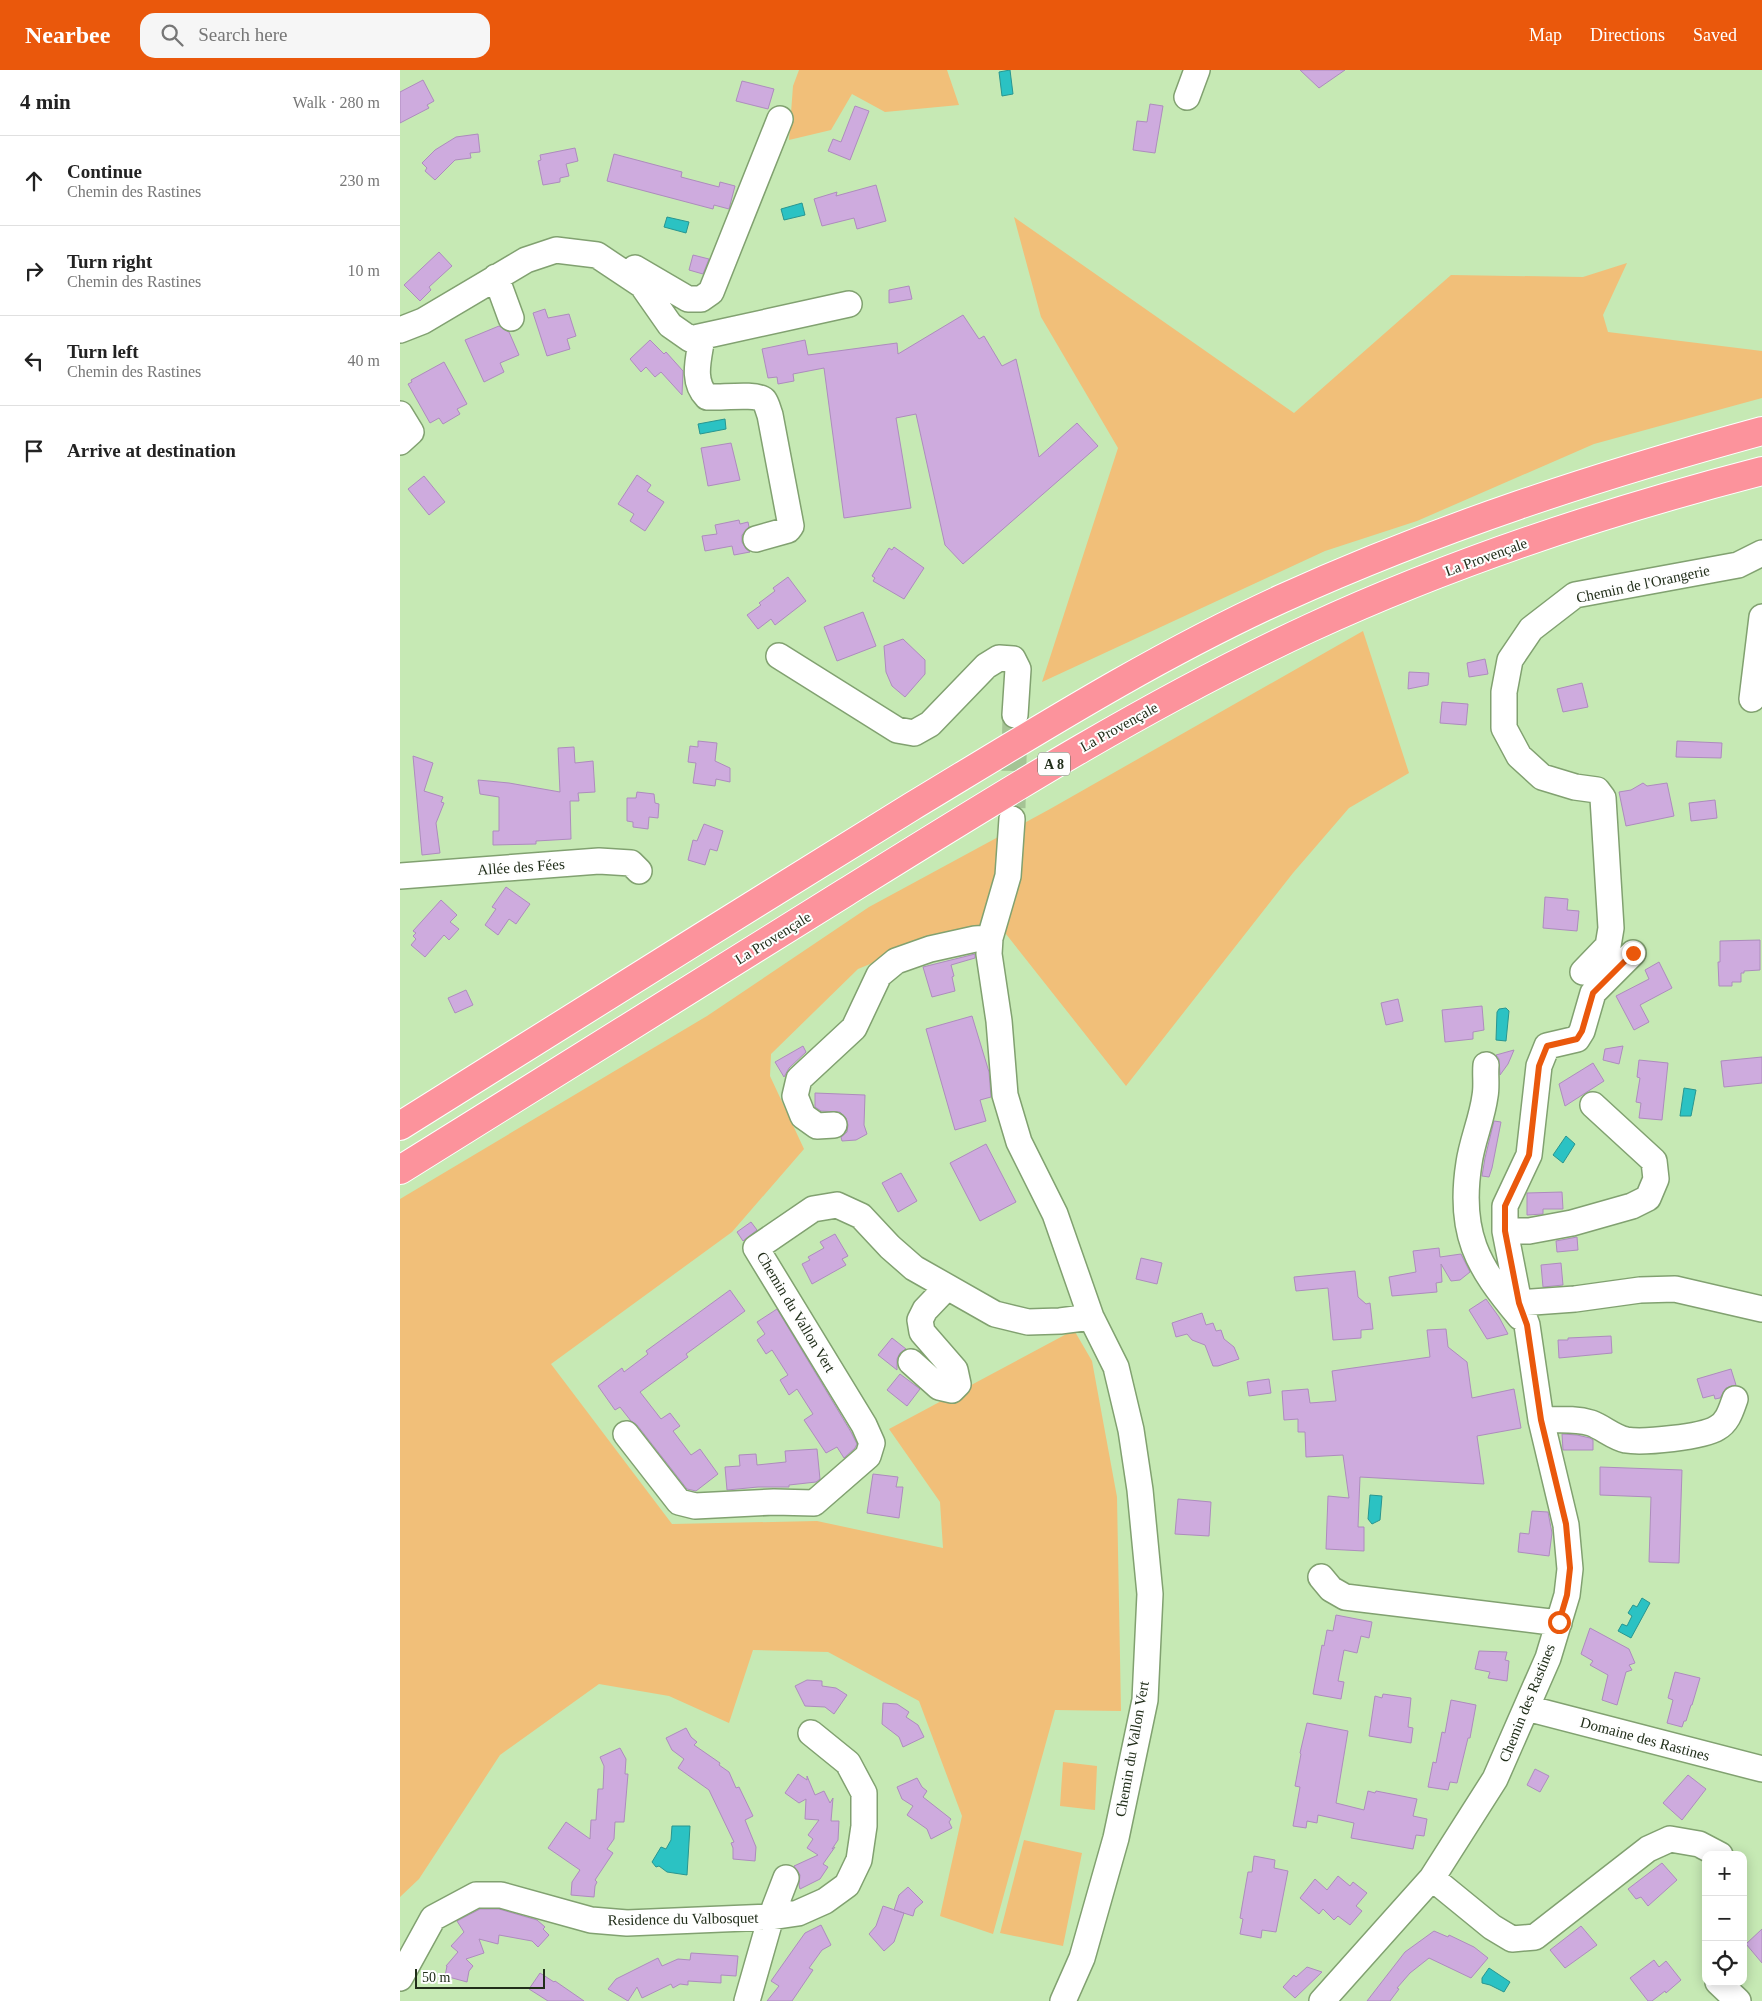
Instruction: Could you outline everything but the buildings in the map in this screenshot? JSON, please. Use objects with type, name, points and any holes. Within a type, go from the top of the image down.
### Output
[{"type":"highway","name":"A 8","points":[[400,1126],[874,830],[1064,714],[1203,638],[1282,599],[1372,560],[1497,512],[1590,480],[1762,431]]},
{"type":"highway","name":"La Provençale","points":[[400,1170],[903,856],[1068,756],[1150,710],[1231,668],[1316,626],[1460,565],[1626,509],[1762,472]]},
{"type":"street","points":[[1187,97],[1197,70]]},
{"type":"street","points":[[604,260],[620,261],[642,271],[688,299],[701,299],[711,292],[780,119]]},
{"type":"street","points":[[400,330],[423,321],[526,260],[556,250],[596,255],[642,285],[670,325],[690,339],[702,338],[726,330],[849,304]]},
{"type":"street","points":[[496,277],[511,318]]},
{"type":"street","points":[[702,338],[697,377],[700,389],[708,397],[724,398],[754,395],[765,402],[770,415],[791,526],[788,530],[756,539]]},
{"type":"street","points":[[400,414],[411,432],[400,442]]},
{"type":"street","name":"Chemin de l'Orangerie","points":[[1583,972],[1608,946],[1611,928],[1603,798],[1597,790],[1575,787],[1542,777],[1519,756],[1504,728],[1504,692],[1510,660],[1531,629],[1575,595],[1738,565],[1762,553]]},
{"type":"street","points":[[1752,699],[1762,617]]},
{"type":"street","points":[[779,656],[897,730],[914,733],[930,724],[986,666],[999,658],[1013,659],[1018,669],[1015,715]]},
{"type":"street","name":"Chemin du Vallon Vert","points":[[1012,819],[1008,876],[990,938],[989,954],[999,1021],[1005,1096],[1019,1142],[1055,1214],[1091,1317],[1116,1367],[1131,1430],[1140,1490],[1150,1594],[1145,1700],[1116,1838],[1082,1958],[1063,2001]]},
{"type":"street","name":"Allée des Fées","points":[[400,876],[599,861],[631,863],[639,872]]},
{"type":"street","points":[[834,1125],[817,1126],[803,1116],[795,1096],[798,1079],[854,1028],[879,975],[896,962],[930,948],[990,938]]},
{"type":"street","name":"Chemin des Rastines","points":[[1322,2001],[1432,1878],[1495,1779],[1548,1658],[1559,1622],[1567,1595],[1569,1560],[1566,1524],[1541,1420],[1523,1314],[1505,1231],[1505,1206],[1529,1155],[1539,1066],[1547,1046],[1577,1039],[1582,1031],[1593,993],[1633,953]]},
{"type":"street","points":[[1486,1065],[1485,1096],[1469,1163],[1466,1203],[1468,1232],[1477,1257],[1502,1295],[1523,1314],[1575,1299],[1640,1290],[1675,1289],[1762,1309]]},
{"type":"street","points":[[1505,1231],[1529,1232],[1572,1223],[1632,1206],[1648,1198],[1656,1179],[1654,1161],[1593,1105]]},
{"type":"street","name":"Chemin du Vallon Vert","points":[[626,1434],[679,1502],[695,1506],[774,1502],[814,1503],[868,1456],[872,1442],[864,1425],[756,1248],[812,1209],[837,1205],[862,1216],[890,1247],[914,1268],[995,1314],[1028,1322],[1060,1322],[1091,1317]]},
{"type":"street","points":[[911,1362],[939,1387],[952,1390],[958,1384],[955,1370],[922,1332],[920,1320],[925,1310],[947,1287]]},
{"type":"street","points":[[1541,1420],[1573,1419],[1592,1424],[1612,1435],[1627,1440],[1701,1435],[1718,1428],[1730,1415],[1735,1399]]},
{"type":"street","points":[[1321,1577],[1330,1589],[1345,1597],[1559,1622]]},
{"type":"street","name":"Domaine des Rastines","points":[[1527,1708],[1762,1769]]},
{"type":"street","name":"Residence du Valbosquet","points":[[400,1978],[433,1918],[476,1895],[501,1895],[591,1920],[627,1923],[771,1917],[798,1913],[825,1902],[848,1885],[859,1860],[864,1826],[864,1792],[848,1764],[811,1733]]},
{"type":"street","points":[[1432,1878],[1492,1927],[1512,1939],[1535,1937],[1648,1849],[1670,1839],[1699,1844],[1712,1851]]},
{"type":"street","name":"Residence du Valbosquet","points":[[747,2001],[771,1917],[786,1878]]},
{"type":"street","points":[[1722,1986],[1738,2001]]},
{"type":"shaded area","points":[[799,70],[947,70],[959,105],[885,112],[852,94],[831,130],[789,140],[793,86]]},
{"type":"shaded area","points":[[1014,217],[1294,413],[1451,275],[1583,277],[1627,263],[1603,315],[1608,332],[1762,351],[1762,398],[1594,444],[1417,521],[1325,551],[1042,682],[1118,448],[1041,317]]},
{"type":"shaded area","points":[[1363,631],[1409,773],[1349,808],[1293,873],[1126,1086],[1006,934],[945,933],[858,969],[771,1054],[770,1076],[804,1149],[732,1232],[551,1364],[672,1524],[817,1521],[943,1548],[940,1502],[889,1429],[1074,1330],[1092,1361],[1117,1497],[1121,1711],[1055,1710],[993,1934],[940,1916],[962,1816],[919,1701],[828,1652],[753,1650],[729,1723],[669,1696],[599,1684],[500,1755],[419,1879],[400,1897],[400,1199],[707,1016],[869,907],[1050,809]]},
{"type":"shaded area","points":[[1063,1762],[1097,1766],[1095,1810],[1060,1806]]},
{"type":"shaded area","points":[[1024,1840],[1082,1853],[1063,1946],[1000,1933]]},
{"type":"water","points":[[1010,70],[1013,94],[1002,96],[999,72]]},
{"type":"water","points":[[802,203],[805,215],[784,220],[781,209]]},
{"type":"water","points":[[667,217],[689,222],[686,233],[664,227]]},
{"type":"water","points":[[725,419],[726,429],[700,434],[698,424]]},
{"type":"water","points":[[1506,1008],[1509,1011],[1506,1041],[1496,1040],[1497,1012],[1499,1009]]},
{"type":"water","points":[[1684,1088],[1696,1090],[1691,1116],[1680,1116]]},
{"type":"water","points":[[1566,1136],[1575,1144],[1563,1163],[1553,1155]]},
{"type":"water","points":[[1370,1495],[1382,1496],[1380,1520],[1372,1524],[1368,1519]]},
{"type":"water","points":[[1642,1598],[1650,1603],[1631,1638],[1618,1631],[1622,1624],[1627,1626],[1632,1616],[1628,1613],[1633,1605],[1637,1607]]},
{"type":"water","points":[[672,1826],[690,1826],[687,1875],[667,1872],[659,1866],[656,1867],[652,1862],[661,1847],[666,1849],[671,1840]]},
{"type":"water","points":[[1489,1968],[1510,1982],[1504,1992],[1482,1983],[1482,1978]]},
{"type":"tunnel","points":[[1013,808],[1015,715]]},
{"type":"route","points":[[1559,1622],[1567,1595],[1570,1568],[1566,1524],[1541,1420],[1527,1325],[1519,1303],[1505,1231],[1505,1206],[1529,1155],[1539,1066],[1547,1046],[1577,1039],[1582,1031],[1593,993],[1633,953]]}]
